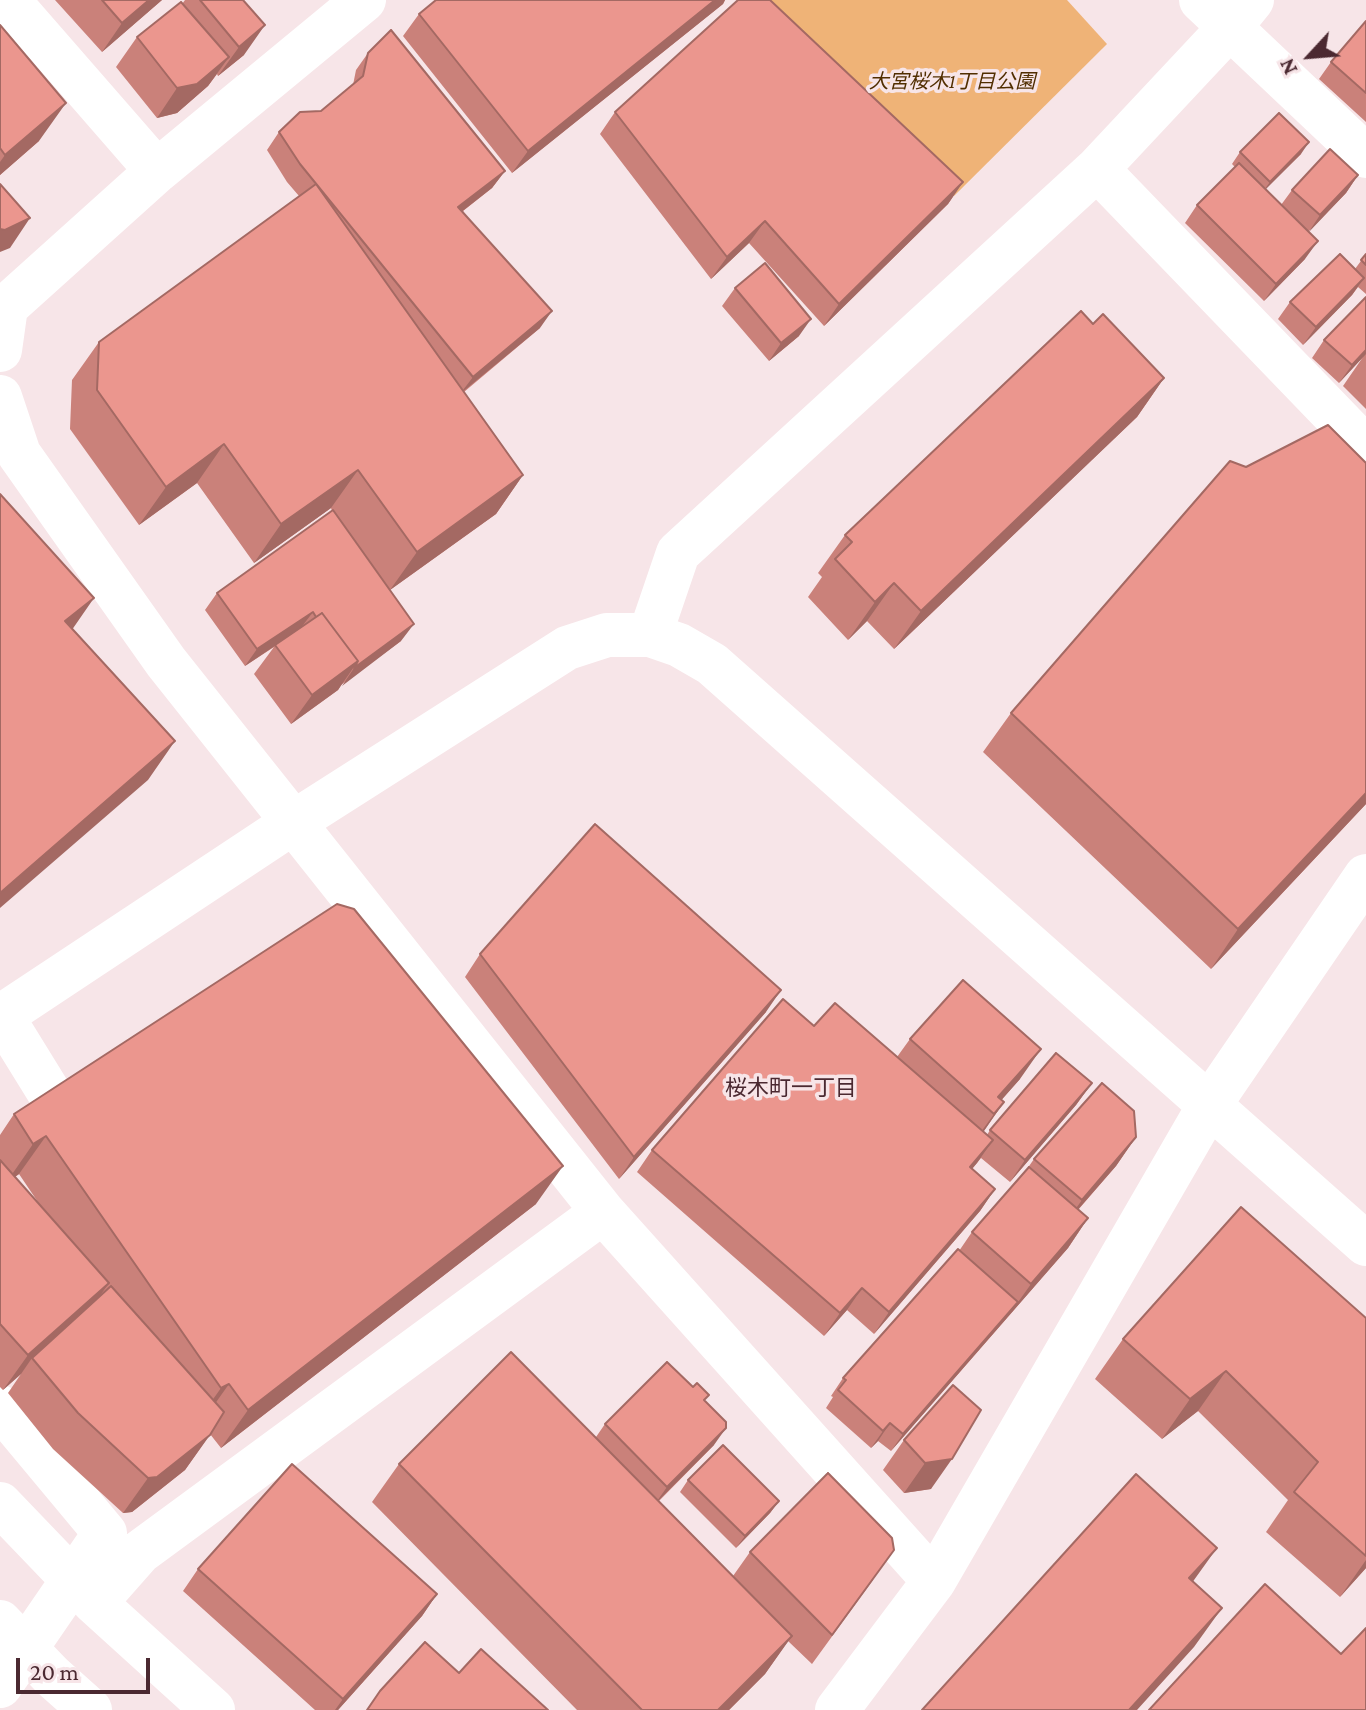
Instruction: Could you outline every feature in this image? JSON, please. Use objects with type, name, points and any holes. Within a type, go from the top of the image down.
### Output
[{"type":"street","points":[[8,0],[157,171]]},
{"type":"street","points":[[0,350],[3,306],[349,5]]},
{"type":"street","points":[[650,635],[678,553],[1097,169],[1228,9],[1366,156]]},
{"type":"street","points":[[1097,169],[1366,448]]},
{"type":"street","points":[[0,397],[19,454],[166,662],[603,1212],[934,1581]]},
{"type":"street","points":[[58,1107],[0,1015],[567,648],[607,635],[650,635],[679,645],[712,664],[1366,1244]]},
{"type":"street","points":[[837,1710],[934,1581],[1210,1104],[1366,876]]},
{"type":"street","points":[[95,1603],[140,1552],[603,1212]]},
{"type":"street","points":[[0,1407],[105,1533],[0,1686]]},
{"type":"street","points":[[0,1504],[95,1603],[213,1710]]},
{"type":"street","points":[[0,1622],[90,1710]]},
{"type":"green space","name":"大宮桜木1丁目公園","points":[[742,0],[1067,0],[1107,44],[954,196]]},
{"type":"building","points":[[102,0],[149,0],[122,23]]},
{"type":"building","points":[[200,0],[243,0],[265,25],[239,47]]},
{"type":"building","points":[[436,0],[715,0],[528,151],[419,14]]},
{"type":"building","points":[[738,0],[770,0],[963,182],[839,304],[765,221],[727,257],[615,112]]},
{"type":"building","points":[[181,2],[229,57],[197,84],[177,88],[137,37]]},
{"type":"building","points":[[1366,21],[1366,93],[1331,62]]},
{"type":"building","points":[[0,25],[66,103],[5,155],[0,148]]},
{"type":"building","points":[[391,30],[505,171],[458,207],[552,311],[473,377],[300,164],[279,132],[300,112],[321,111],[363,76],[368,53]]},
{"type":"building","points":[[1279,113],[1309,142],[1270,182],[1240,152]]},
{"type":"building","points":[[1330,149],[1358,175],[1320,215],[1292,190]]},
{"type":"building","points":[[1239,163],[1318,241],[1276,284],[1197,205]]},
{"type":"building","points":[[0,184],[30,218],[5,230],[0,229]]},
{"type":"building","points":[[316,184],[523,475],[417,552],[358,470],[281,524],[224,444],[166,487],[97,390],[99,342]]},
{"type":"building","points":[[1340,254],[1364,278],[1316,327],[1290,302]]},
{"type":"building","points":[[765,263],[811,319],[781,343],[735,288]]},
{"type":"building","points":[[1366,297],[1366,350],[1352,365],[1324,340]]},
{"type":"building","points":[[1081,311],[1093,324],[1103,314],[1164,378],[921,611],[894,583],[875,602],[835,559],[852,542],[845,535]]},
{"type":"building","points":[[1328,425],[1366,463],[1366,793],[1238,929],[1011,713],[1230,461],[1246,467]]},
{"type":"building","points":[[0,494],[94,598],[65,621],[175,741],[0,893]]},
{"type":"building","points":[[333,510],[414,624],[354,668],[358,661],[322,613],[316,617],[313,612],[257,649],[217,593]]},
{"type":"building","points":[[322,613],[358,661],[312,695],[275,645]]},
{"type":"building","points":[[595,824],[781,990],[634,1157],[480,954]]},
{"type":"building","points":[[337,904],[354,909],[563,1166],[248,1410],[229,1384],[221,1388],[46,1136],[33,1144],[14,1114]]},
{"type":"building","points":[[963,980],[1041,1049],[998,1097],[1004,1102],[994,1114],[910,1039]]},
{"type":"building","points":[[783,999],[814,1026],[835,1003],[993,1140],[970,1167],[995,1189],[889,1312],[862,1288],[840,1313],[652,1150]]},
{"type":"building","points":[[1056,1053],[1092,1083],[1025,1160],[990,1130]]},
{"type":"building","points":[[1102,1083],[1134,1111],[1136,1137],[1082,1200],[1034,1159]]},
{"type":"building","points":[[0,1160],[109,1283],[28,1355],[0,1324]]},
{"type":"building","points":[[1029,1167],[1088,1218],[1031,1284],[972,1232]]},
{"type":"building","points":[[1241,1207],[1366,1318],[1366,1556],[1294,1492],[1318,1462],[1226,1371],[1190,1399],[1123,1339]]},
{"type":"building","points":[[958,1249],[1018,1302],[903,1434],[890,1423],[883,1431],[838,1390],[846,1380],[843,1378]]},
{"type":"building","points":[[111,1286],[224,1412],[210,1435],[157,1477],[148,1478],[78,1413],[32,1358]]},
{"type":"building","points":[[511,1352],[792,1636],[718,1710],[642,1710],[399,1464]]},
{"type":"building","points":[[667,1362],[693,1387],[697,1383],[709,1395],[704,1400],[726,1422],[726,1428],[667,1487],[605,1424]]},
{"type":"building","points":[[953,1385],[981,1410],[952,1459],[925,1463],[904,1440]]},
{"type":"building","points":[[723,1445],[779,1501],[745,1536],[688,1480]]},
{"type":"building","points":[[292,1464],[437,1594],[343,1699],[198,1569]]},
{"type":"building","points":[[828,1473],[892,1538],[894,1550],[832,1635],[750,1552]]},
{"type":"building","points":[[1136,1474],[1217,1548],[1189,1578],[1222,1608],[1129,1710],[922,1710]]},
{"type":"building","points":[[1265,1584],[1341,1654],[1366,1628],[1366,1710],[1149,1710]]},
{"type":"building","points":[[425,1642],[459,1673],[481,1649],[548,1710],[367,1710],[380,1691]]},
{"type":"district","name":"桜木町一丁目","points":[[791,1088]]}]
